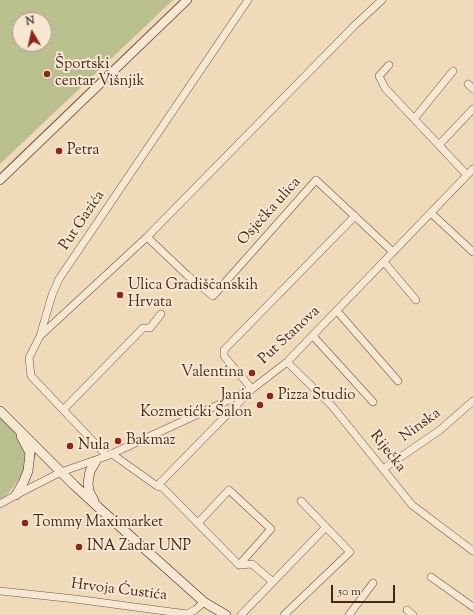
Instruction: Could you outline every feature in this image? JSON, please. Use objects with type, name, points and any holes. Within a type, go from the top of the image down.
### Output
[{"type":"main road","points":[[0,411],[98,507],[204,602],[226,615]]},
{"type":"main road","points":[[13,424],[30,453],[28,471],[23,484],[16,495]]},
{"type":"main road","points":[[96,461],[90,472],[88,483],[89,491],[98,507]]},
{"type":"street","points":[[0,180],[187,0]]},
{"type":"street","name":"Put Gazića","points":[[240,565],[163,488],[157,486],[109,455],[63,410],[31,376],[30,358],[40,336],[52,295],[59,279],[248,0]]},
{"type":"street","points":[[40,336],[147,237],[355,25],[382,0]]},
{"type":"street","points":[[389,65],[380,76],[385,88],[467,175]]},
{"type":"street","points":[[414,119],[452,71]]},
{"type":"street","points":[[439,145],[473,109]]},
{"type":"street","name":"Put Stanova","points":[[0,504],[62,472],[96,461],[252,389],[287,362],[473,169]]},
{"type":"street","name":"Osječka ulica","points":[[147,237],[187,275],[213,296],[316,180],[393,252]]},
{"type":"street","points":[[431,213],[473,252]]},
{"type":"street","points":[[157,486],[252,389],[224,356],[224,350],[355,216]]},
{"type":"street","points":[[384,262],[416,300]]},
{"type":"street","points":[[337,311],[398,381]]},
{"type":"street","points":[[63,410],[143,328],[150,328],[161,314]]},
{"type":"street","points":[[312,336],[373,402]]},
{"type":"street","name":"Riječka","points":[[287,362],[332,406],[412,504],[473,551]]},
{"type":"street","name":"Ninska","points":[[383,469],[440,430],[473,401]]},
{"type":"street","points":[[198,523],[229,490],[270,529],[240,565]]},
{"type":"street","points":[[284,615],[350,552],[301,501]]},
{"type":"street","points":[[241,615],[326,527]]},
{"type":"street","points":[[240,565],[252,564],[273,582]]},
{"type":"street","points":[[431,577],[473,607]]},
{"type":"street","points":[[349,615],[374,583]]},
{"type":"street","name":"Hrvoja Ćustića","points":[[0,591],[75,599],[187,614],[195,610],[204,602]]},
{"type":"street","points":[[407,610],[413,615]]},
{"type":"green space","name":"Športski centar Višnjik","points":[[0,0],[173,0],[0,164]]},
{"type":"green space","points":[[0,412],[38,449],[34,460],[0,504]]},
{"type":"place","name":"Športski centar Višnjik","points":[[47,74]]},
{"type":"place","name":"Petra","points":[[59,151]]},
{"type":"place","name":"Ulica Gradiščanskih Hrvata","points":[[120,295]]},
{"type":"place","name":"Valentina","points":[[252,373]]},
{"type":"place","name":"Pizza Studio","points":[[270,396]]},
{"type":"place","name":"Jania Kozmetićki Salon","points":[[260,405]]},
{"type":"place","name":"Bakmaz","points":[[118,441]]},
{"type":"place","name":"Nula","points":[[70,446]]},
{"type":"place","name":"Tommy Maximarket","points":[[25,523]]},
{"type":"place","name":"INA Zadar UNP","points":[[79,547]]}]
